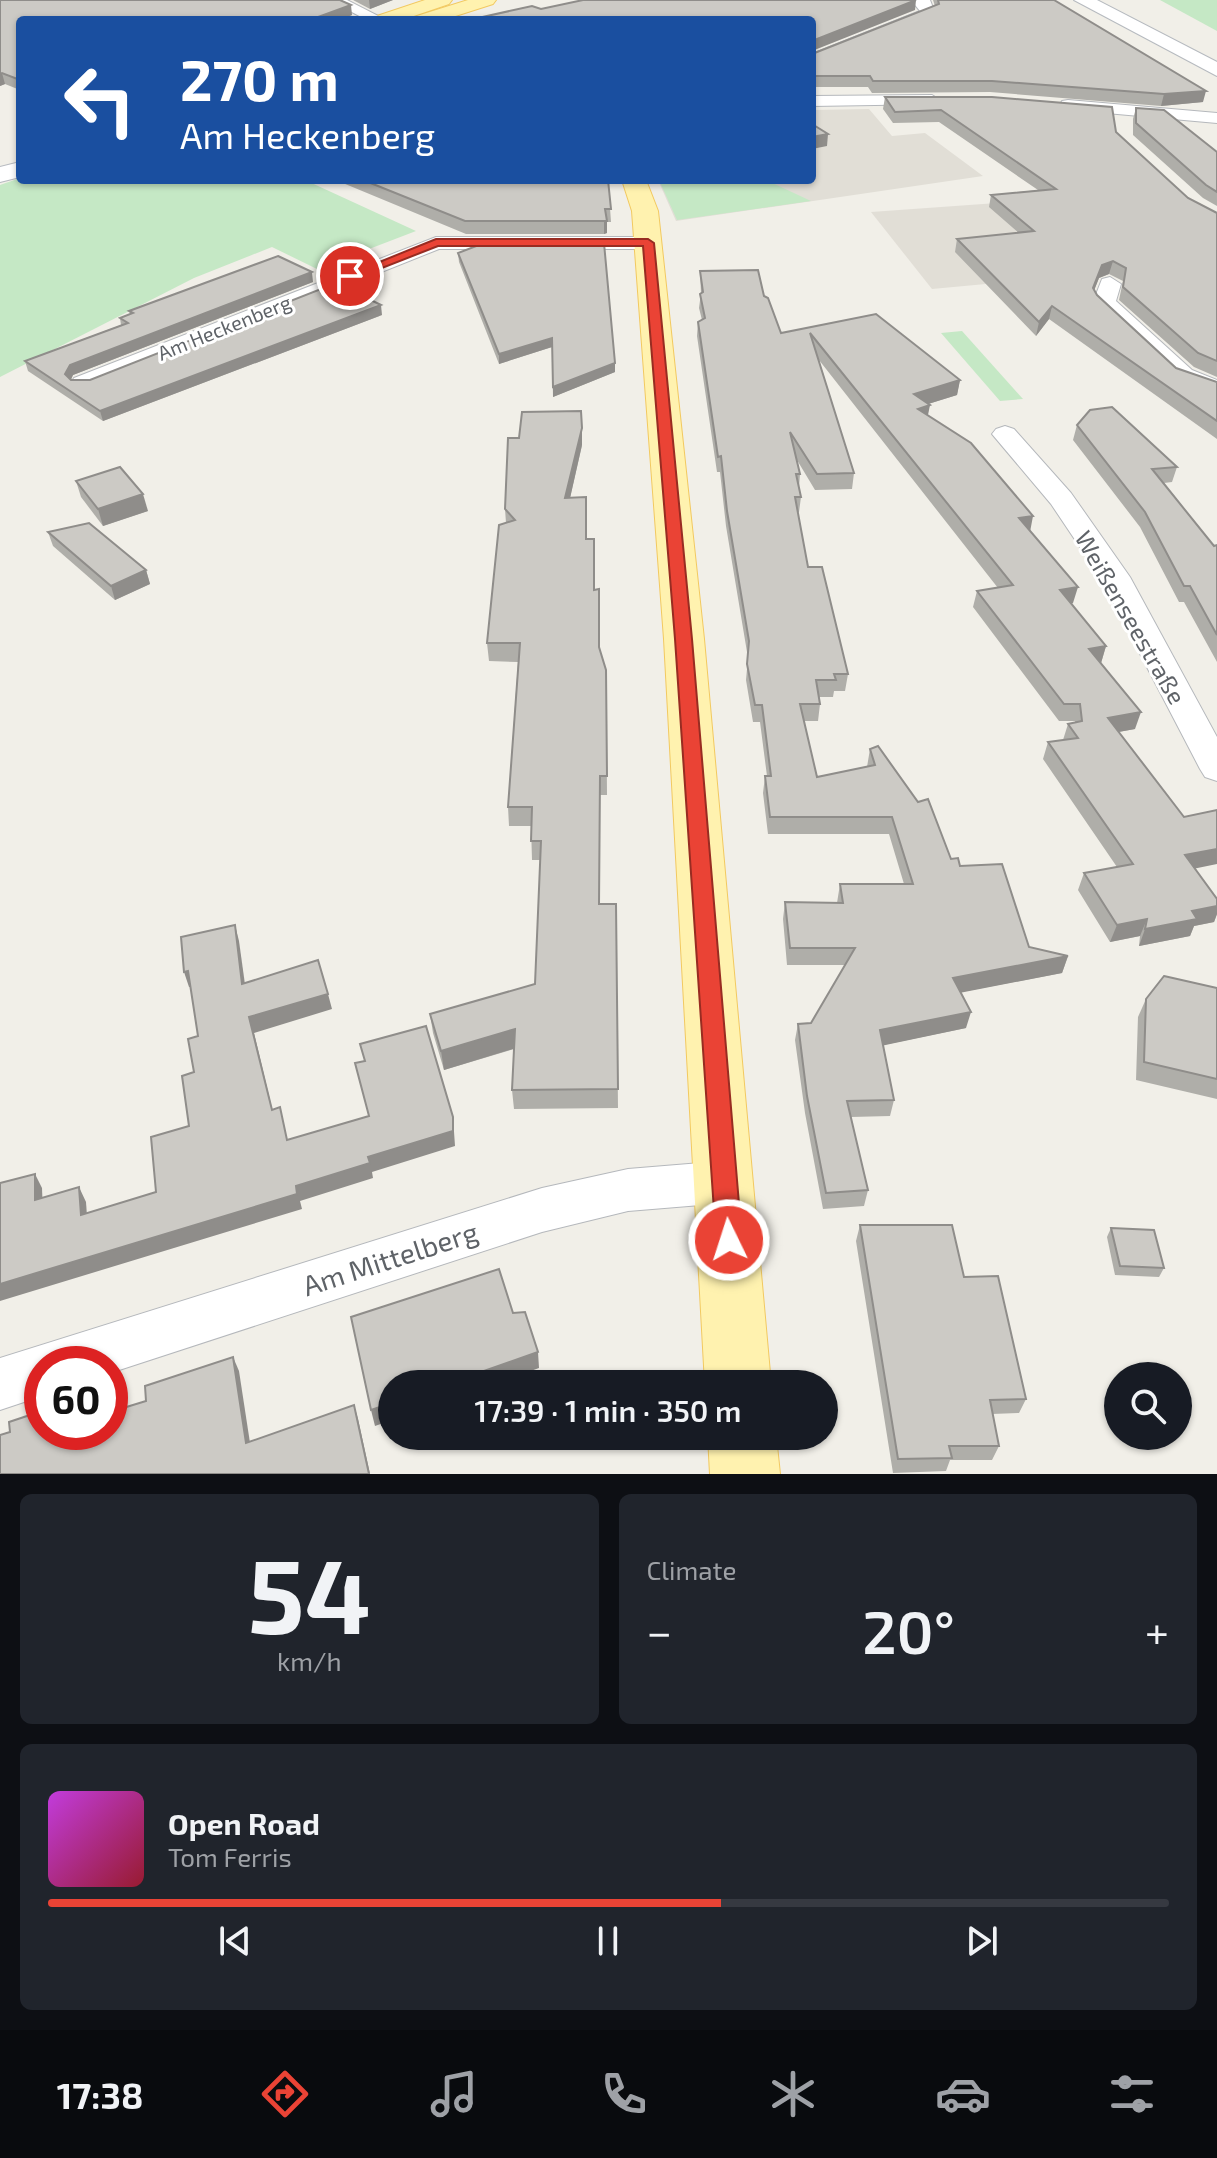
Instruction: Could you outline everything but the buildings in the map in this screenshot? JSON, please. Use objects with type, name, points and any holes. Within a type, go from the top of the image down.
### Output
[{"type":"main road","points":[[409,16],[487,0]]},
{"type":"main road","points":[[1083,0],[1217,70]]},
{"type":"main road","points":[[1115,0],[1217,52]]},
{"type":"main road","points":[[635,184],[645,211],[683,624],[737,1370]]},
{"type":"main road","points":[[743,1450],[745,1474]]},
{"type":"street","points":[[336,0],[373,16]]},
{"type":"street","points":[[816,57],[928,13],[924,2],[918,0]]},
{"type":"street","points":[[816,101],[944,100]]},
{"type":"street","points":[[1052,104],[1121,118],[1217,118]]},
{"type":"street","name":"Am Heckenberg","points":[[83,383],[436,243],[648,243]]},
{"type":"street","points":[[1110,284],[1104,302],[1183,375],[1217,388]]},
{"type":"street","name":"Weißenseestraße","points":[[1005,434],[1061,499],[1115,577],[1217,769]]},
{"type":"street","name":"Am Mittelberg","points":[[117,1346],[542,1210],[628,1190],[725,1182]]},
{"type":"street","points":[[0,1384],[24,1376]]},
{"type":"shaded area","points":[[869,109],[892,136],[925,133],[983,176],[676,221],[660,184],[816,184],[816,110]]},
{"type":"shaded area","points":[[1054,199],[1135,270],[932,289],[871,212]]},
{"type":"green space","points":[[1160,0],[1217,0],[1217,31]]},
{"type":"green space","points":[[16,179],[16,184],[314,184],[416,231],[317,269],[272,247],[194,278],[0,377],[0,185]]},
{"type":"green space","points":[[661,184],[775,184],[811,201],[677,220]]},
{"type":"green space","points":[[962,331],[1023,399],[1000,401],[941,333]]},
{"type":"route","points":[[350,276],[436,243],[648,243],[684,639],[729,1240]]}]
